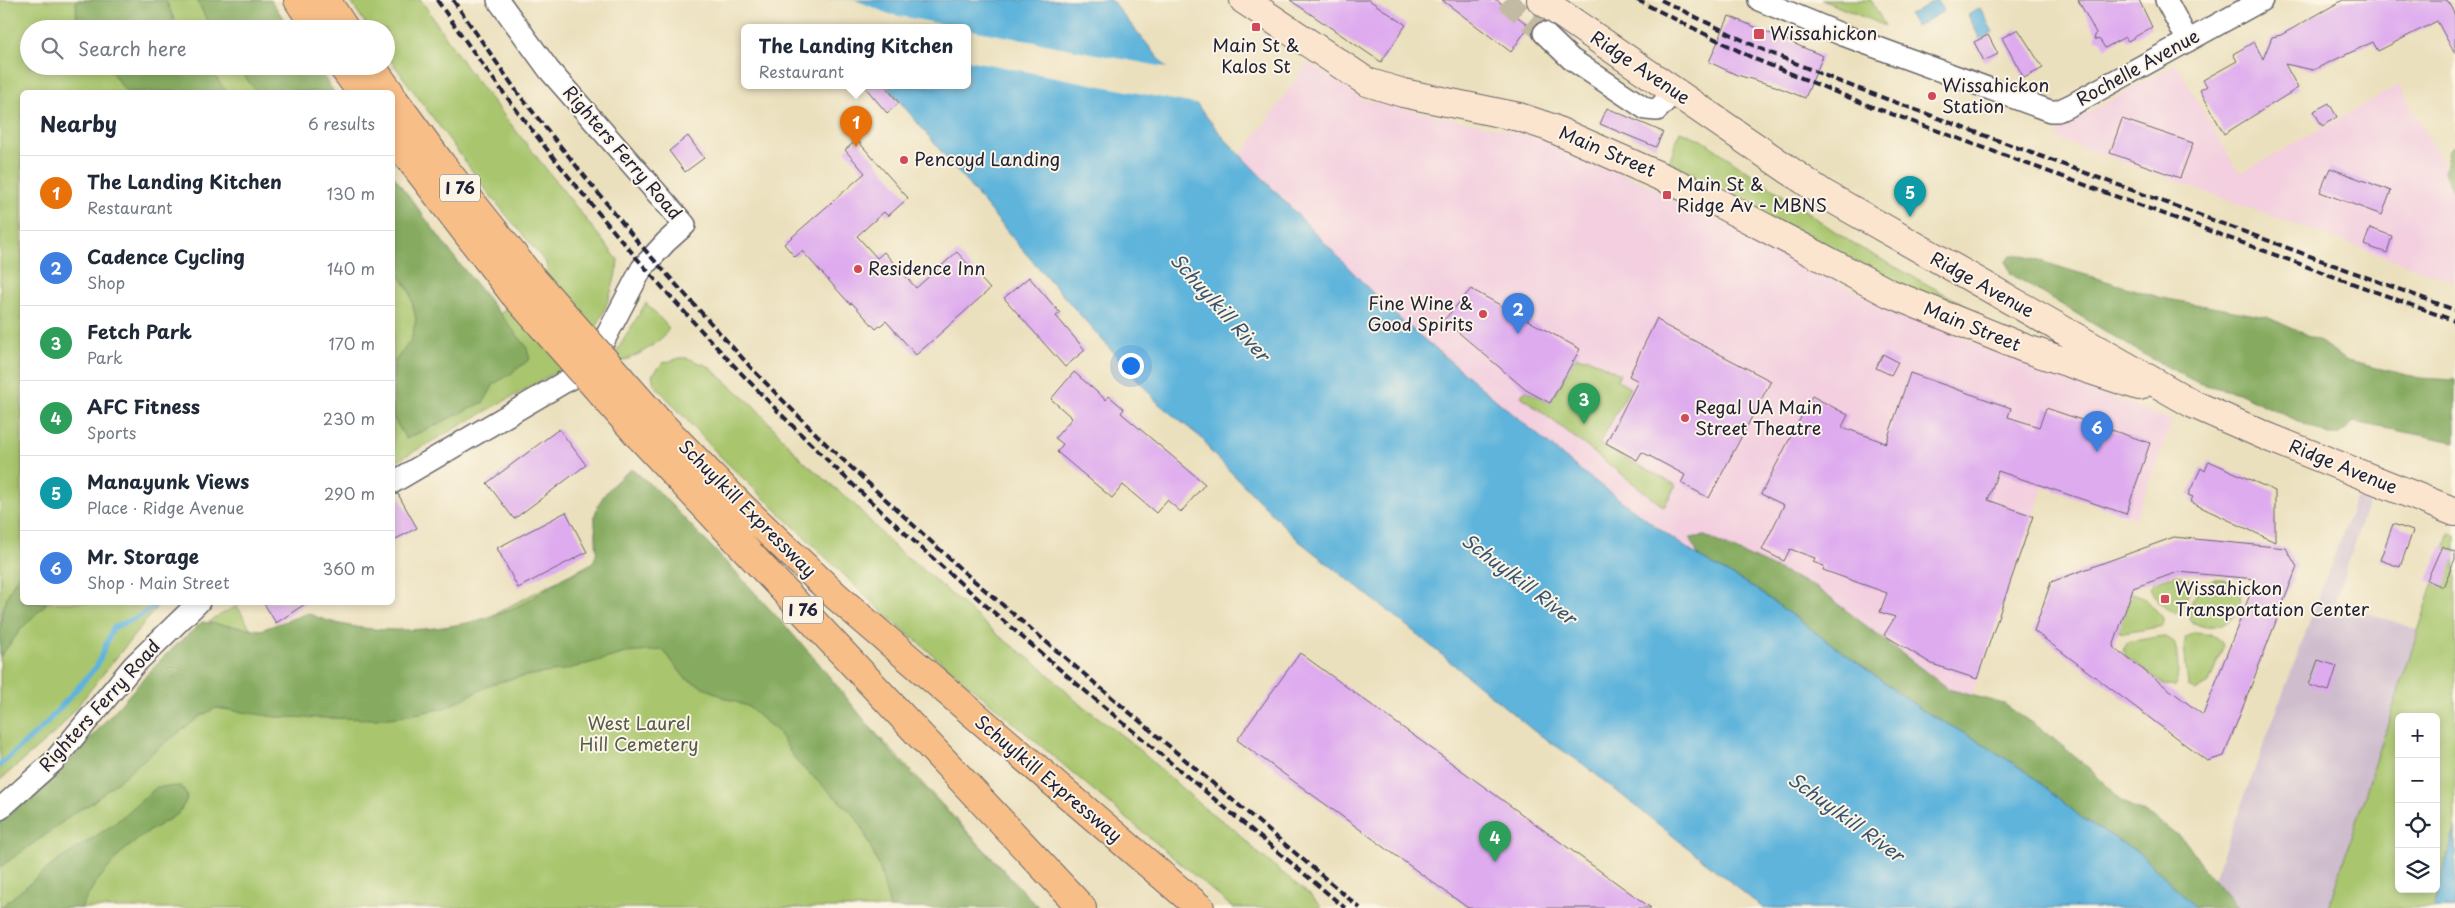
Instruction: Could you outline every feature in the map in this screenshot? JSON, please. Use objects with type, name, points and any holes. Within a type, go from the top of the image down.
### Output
[{"type":"highway","points":[[298,0],[312,20]]},
{"type":"highway","points":[[326,0],[339,20]]},
{"type":"highway","points":[[349,75],[360,90]]},
{"type":"highway","points":[[378,75],[389,90]]},
{"type":"highway","name":"Schuylkill Expressway","points":[[395,101],[442,165],[522,285]]},
{"type":"highway","name":"Schuylkill Expressway","points":[[395,139],[649,429],[1082,908]]},
{"type":"highway","name":"Schuylkill Expressway","points":[[649,429],[743,508],[836,596],[1200,908]]},
{"type":"main road","name":"Main Street","points":[[1244,0],[1368,82],[1403,93],[1519,117],[1549,127],[1698,193],[1889,293],[2024,348],[2193,404]]},
{"type":"main road","name":"Ridge Avenue","points":[[1541,0],[1840,204],[2193,404],[2268,437],[2455,512]]},
{"type":"street","name":"Righters Ferry Road","points":[[395,481],[573,377],[600,348],[642,268],[685,225],[549,70],[498,0]]},
{"type":"street","name":"Rochelle Avenue","points":[[1759,0],[1843,35],[2050,111],[2058,111],[2073,104],[2262,0]]},
{"type":"street","points":[[2166,0],[2188,41]]},
{"type":"street","points":[[1544,34],[1571,59],[1646,109],[1656,110],[1675,91]]},
{"type":"street","name":"Righters Ferry Road","points":[[0,810],[54,761],[134,665],[196,605]]},
{"type":"shaded area","points":[[1308,62],[1364,100],[1530,135],[1669,194],[1874,301],[2045,372],[2172,421],[2136,518],[2043,487],[1960,731],[1863,669],[1753,587],[1699,557],[1576,467],[1389,310],[1271,189],[1240,156],[1273,113]]},
{"type":"shaded area","points":[[2176,64],[2237,170],[2243,172],[2399,85],[2455,185],[2455,282],[2058,139],[2057,130]]},
{"type":"shaded area","points":[[2356,497],[2369,502],[2335,601],[2418,630],[2328,908],[2203,908]]},
{"type":"green space","points":[[0,0],[262,0],[274,20],[20,20],[20,75],[312,75],[323,90],[20,90],[20,605],[158,605],[59,729],[0,780]]},
{"type":"green space","points":[[76,0],[166,0],[174,20],[77,20]]},
{"type":"green space","points":[[197,0],[271,0],[284,20],[207,20]]},
{"type":"green space","points":[[350,0],[421,0],[468,70],[618,260],[614,281],[601,318],[590,339],[572,359],[551,375],[395,462],[395,190],[422,226],[510,329],[499,315],[547,269],[546,263],[490,195],[395,66],[395,20],[363,20]]},
{"type":"green space","points":[[1822,0],[1871,0],[1885,26]]},
{"type":"green space","points":[[114,75],[214,75],[225,90],[125,90]]},
{"type":"green space","points":[[243,75],[322,75],[333,90],[255,90]]},
{"type":"green space","points":[[1680,131],[1702,140],[1855,245],[1978,312],[1977,317],[1925,296],[1746,206],[1731,192],[1669,162]]},
{"type":"green space","points":[[2455,145],[2455,194],[2444,173],[2449,150]]},
{"type":"green space","points":[[395,178],[458,262],[526,346],[530,359],[494,384],[484,402],[406,439],[395,420],[395,361],[411,340],[416,320],[410,292],[395,268]]},
{"type":"green space","points":[[2011,255],[2020,255],[2162,298],[2267,317],[2318,340],[2347,361],[2420,378],[2455,380],[2455,442],[2354,422],[2338,435],[2328,435],[2238,393],[2198,383],[2143,354],[2011,274],[2006,261]]},
{"type":"green space","points":[[646,303],[669,328],[666,334],[654,344],[633,357],[620,362],[615,354]]},
{"type":"green space","points":[[1576,356],[1583,359],[1586,357],[1620,374],[1617,380],[1630,388],[1599,444],[1676,485],[1664,507],[1521,396],[1526,390],[1550,403]]},
{"type":"green space","points":[[687,358],[708,366],[754,406],[802,460],[854,504],[896,549],[919,566],[999,636],[1044,670],[1075,700],[1128,740],[1204,808],[1234,829],[1257,852],[1311,896],[1322,908],[1233,908],[887,616],[719,455],[654,384],[652,375],[663,363]]},
{"type":"green space","points":[[632,469],[656,489],[747,584],[816,660],[891,753],[1039,908],[890,908],[880,869],[861,825],[852,813],[797,762],[777,731],[747,706],[725,698],[685,678],[663,650],[626,653],[565,670],[514,678],[492,684],[445,708],[399,717],[375,719],[276,717],[216,708],[202,715],[152,753],[89,805],[75,812],[0,867],[0,823],[71,760],[160,660],[202,622],[261,630],[308,613],[354,627],[408,630],[436,628],[487,618],[509,610],[562,578],[591,564],[596,552],[595,515],[600,501],[620,478]]},
{"type":"green space","name":"West Laurel Hill Cemetery","points":[[676,519],[1009,876],[950,908],[0,908],[0,847],[211,620],[237,606],[302,715]]},
{"type":"green space","points":[[2450,533],[2455,535],[2455,908],[2328,908]]},
{"type":"green space","points":[[1705,536],[1817,588],[1948,689],[2004,704],[2049,735],[2091,770],[2121,801],[2158,820],[2186,842],[2204,868],[2237,908],[2196,908],[2141,854],[2082,818],[2027,772],[1973,738],[1922,710],[1753,587],[1699,557],[1690,538]]},
{"type":"green space","points":[[20,573],[20,605],[45,605],[22,628],[0,657],[1,621],[5,601]]},
{"type":"green space","points":[[2176,575],[2189,578],[2190,586],[2182,607],[2175,613],[2160,603],[2153,595],[2150,587],[2154,582]]},
{"type":"green space","points":[[2215,579],[2230,581],[2238,588],[2241,598],[2238,609],[2231,619],[2220,626],[2207,627],[2191,621],[2190,609],[2199,590],[2209,581]]},
{"type":"green space","points":[[2129,592],[2144,597],[2163,618],[2163,626],[2124,633],[2117,631]]},
{"type":"green space","points":[[2194,633],[2208,634],[2216,637],[2223,647],[2209,683],[2195,691],[2188,686],[2184,645],[2186,637]]},
{"type":"green space","points":[[2163,636],[2172,640],[2175,647],[2178,673],[2174,687],[2165,685],[2126,656],[2123,650],[2128,642]]},
{"type":"green space","points":[[181,786],[187,794],[186,801],[178,814],[146,833],[121,853],[94,885],[81,908],[0,908],[52,865],[114,824],[157,787]]},
{"type":"water","name":"Schuylkill River","points":[[816,0],[1111,0],[1224,138],[1389,310],[1576,467],[1699,557],[1753,587],[1922,710],[1973,738],[2027,772],[2082,818],[2141,854],[2196,908],[1763,908],[1583,764],[1534,731],[1402,622],[1299,541],[1211,452],[1204,440],[1159,404],[1021,248],[889,89],[971,89],[971,24],[900,24],[892,15]],"holes":[[[1029,42],[1055,72],[1050,76],[1025,46]]]},
{"type":"water","points":[[1936,0],[1944,11],[1916,27],[1909,15]]},
{"type":"water","points":[[1980,8],[1993,32],[1980,39],[1968,15]]},
{"type":"water","points":[[2455,829],[2455,908],[2433,908],[2437,893],[2440,893],[2440,883]]},
{"type":"pier","points":[[813,0],[855,0],[889,14],[942,24],[897,24],[892,18],[896,24],[829,24]]},
{"type":"pier","points":[[971,30],[1169,68],[1200,105],[971,61]]},
{"type":"building","points":[[1290,0],[1369,0],[1406,25],[1381,62]]},
{"type":"building","points":[[1442,0],[1497,0],[1529,26],[1511,52]]},
{"type":"building","points":[[2078,0],[2139,0],[2152,27],[2128,41],[2125,37],[2105,48],[2100,40],[2094,39],[2096,33]]},
{"type":"building","points":[[2343,0],[2447,0],[2455,15],[2455,54],[2437,21],[2378,51],[2373,42],[2313,70],[2285,64],[2298,88],[2224,134],[2200,90],[2207,86],[2203,80],[2237,61],[2233,54],[2254,42],[2263,59],[2272,37],[2281,35]]},
{"type":"building","points":[[1729,16],[1823,56],[1805,98],[1775,86],[1737,75],[1709,62]]},
{"type":"building","points":[[2018,29],[2043,68],[2024,78],[2002,38]]},
{"type":"building","points":[[1988,35],[1998,54],[1984,61],[1974,42]]},
{"type":"building","points":[[867,89],[887,89],[899,103],[887,113]]},
{"type":"building","points":[[2329,103],[2337,117],[2322,126],[2314,111]]},
{"type":"building","points":[[1607,108],[1663,132],[1656,147],[1600,124]]},
{"type":"building","points":[[2122,119],[2193,143],[2180,178],[2110,153]]},
{"type":"building","points":[[688,136],[704,158],[685,172],[669,151]]},
{"type":"building","name":"Residence Inn","points":[[857,140],[908,198],[888,216],[884,212],[857,236],[877,258],[884,252],[916,288],[957,252],[990,289],[916,355],[886,321],[876,329],[852,303],[850,304],[802,251],[795,257],[784,244],[865,173],[845,150]]},
{"type":"building","points":[[2330,168],[2391,191],[2382,215],[2320,192]]},
{"type":"building","points":[[2370,228],[2392,236],[2387,253],[2364,245]]},
{"type":"building","points":[[1029,277],[1060,313],[1056,316],[1085,350],[1065,367],[1004,298]]},
{"type":"building","points":[[1471,289],[1580,349],[1550,403],[1526,390],[1444,320]]},
{"type":"building","name":"Regal UA Main Street Theatre","points":[[1657,318],[1664,325],[1771,381],[1709,498],[1681,483],[1685,475],[1642,452],[1637,460],[1606,443],[1638,381],[1629,376]]},
{"type":"building","points":[[1883,354],[1898,362],[1891,375],[1876,368]]},
{"type":"building","points":[[1074,372],[1106,400],[1109,396],[1124,409],[1121,413],[1205,484],[1181,512],[1167,500],[1156,513],[1123,485],[1112,498],[1057,452],[1063,444],[1055,438],[1072,418],[1051,399]]},
{"type":"building","points":[[1910,373],[2011,408],[2008,417],[2039,427],[2046,408],[2150,443],[2126,514],[1998,471],[1988,500],[2033,516],[1977,679],[1932,664],[1884,635],[1895,617],[1880,612],[1887,593],[1823,570],[1824,566],[1813,562],[1815,558],[1790,549],[1784,561],[1762,550],[1784,505],[1761,494],[1812,396],[1848,415],[1842,427],[1886,443]]},
{"type":"building","points":[[559,429],[586,465],[514,519],[487,483]]},
{"type":"building","points":[[2209,461],[2275,491],[2275,542],[2190,502],[2193,497],[2188,495],[2201,468],[2205,471]]},
{"type":"building","points":[[395,494],[398,494],[417,528],[395,539]]},
{"type":"building","points":[[566,512],[587,552],[518,588],[497,548]]},
{"type":"building","points":[[2393,524],[2413,531],[2400,567],[2380,560]]},
{"type":"building","points":[[2174,537],[2286,548],[2297,567],[2224,756],[2207,761],[2034,631],[2051,582]],"holes":[[[2178,572],[2256,579],[2203,715],[2113,647],[2133,588]]]},
{"type":"building","points":[[2442,546],[2455,552],[2455,559],[2443,587],[2427,580]]},
{"type":"building","points":[[265,605],[303,605],[276,623]]},
{"type":"building","points":[[1300,653],[1651,908],[1468,908],[1237,740]]},
{"type":"building","points":[[2318,660],[2337,666],[2329,691],[2309,685]]},
{"type":"waterway","points":[[0,765],[43,727],[97,666],[113,628],[140,616],[155,605]]},
{"type":"tunnel","points":[[1505,0],[1544,33]]},
{"type":"railway","points":[[437,0],[524,120],[618,236],[717,348],[769,402],[884,514],[948,572],[1079,686],[1345,908]]},
{"type":"railway","points":[[453,0],[520,96],[636,240],[754,371],[826,444],[965,573],[1360,908]]},
{"type":"railway","points":[[1637,0],[1755,59],[1870,106],[2455,321]]},
{"type":"railway","points":[[1661,0],[1759,48],[1838,81],[2455,310]]},
{"type":"place","name":"Main St & Kalos St","points":[[1256,27]]},
{"type":"place","name":"Wissahickon","points":[[1759,34]]},
{"type":"place","name":"Wissahickon Station","points":[[1932,96]]},
{"type":"place","name":"The Landing Kitchen","points":[[856,147]]},
{"type":"place","name":"Pencoyd Landing","points":[[904,160]]},
{"type":"place","name":"Main St & Ridge Av - MBNS","points":[[1667,195]]},
{"type":"place","name":"Manayunk Views","points":[[1910,217]]},
{"type":"place","name":"Residence Inn","points":[[858,269]]},
{"type":"place","name":"Fine Wine & Good Spirits","points":[[1483,314]]},
{"type":"place","name":"Cadence Cycling","points":[[1518,334]]},
{"type":"place","name":"Regal UA Main Street Theatre","points":[[1685,418]]},
{"type":"place","name":"Fetch Park","points":[[1584,424]]},
{"type":"place","name":"Mr. Storage","points":[[2097,452]]},
{"type":"place","name":"Wissahickon Transportation Center","points":[[2165,599]]},
{"type":"place","name":"AFC Fitness","points":[[1495,862]]}]
